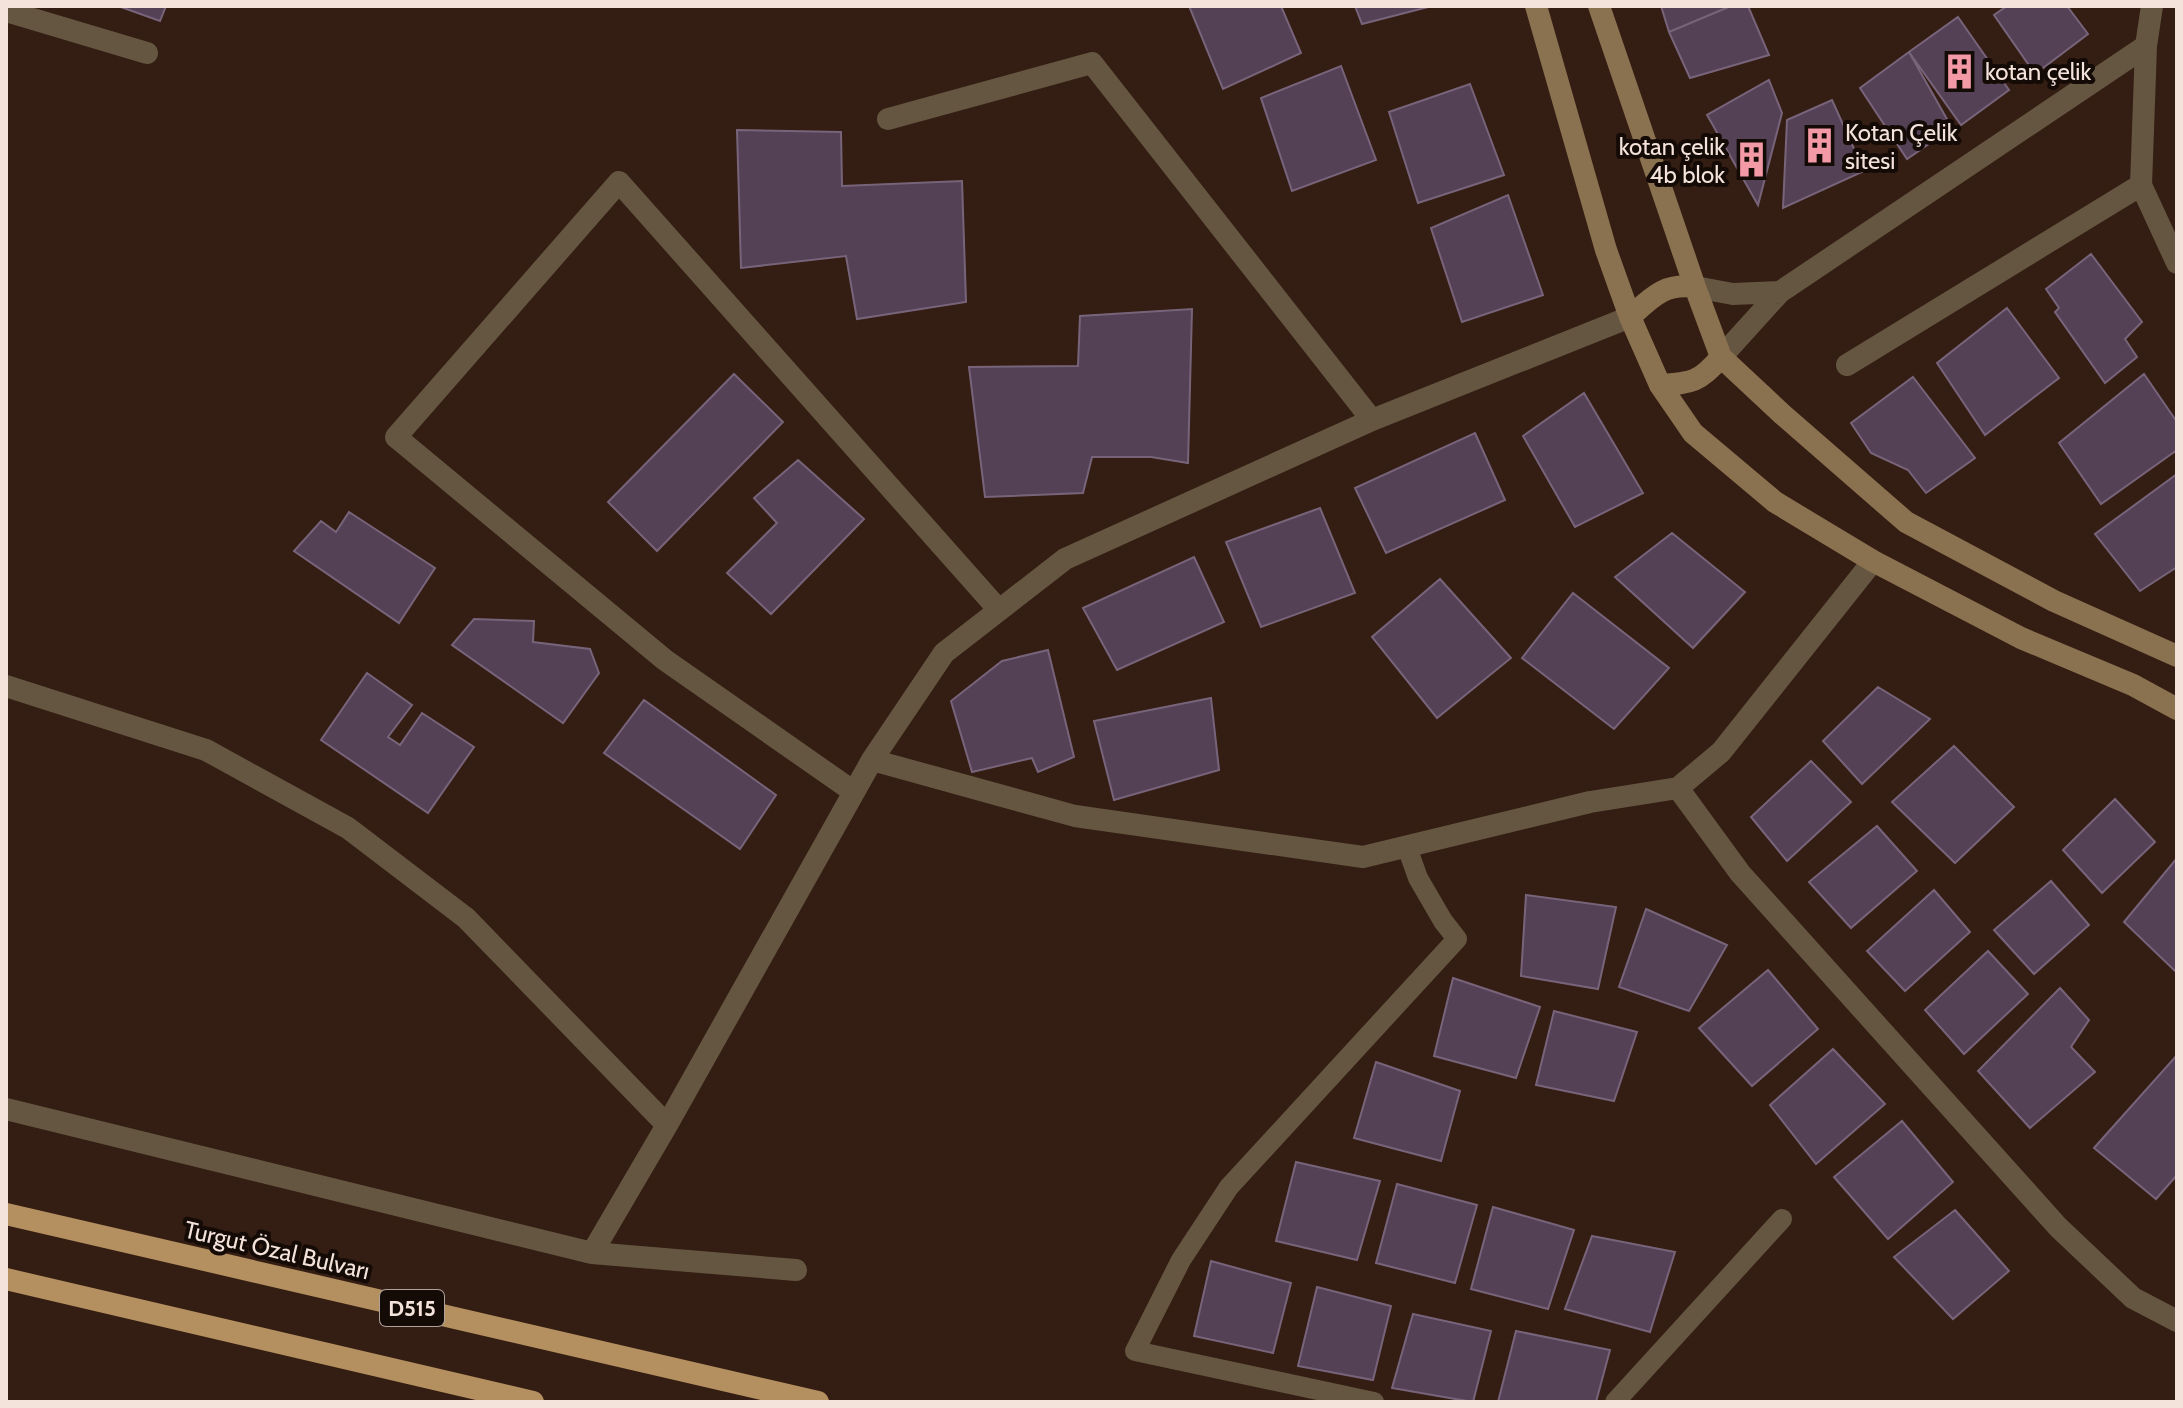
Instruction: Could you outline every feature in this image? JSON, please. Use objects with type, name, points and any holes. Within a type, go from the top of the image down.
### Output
[{"type":"highway","name":"Turgut Özal Bulvarı","points":[[6,1214],[818,1402]]},
{"type":"highway","points":[[6,1279],[533,1402]]},
{"type":"main road","points":[[1536,6],[1606,250],[1630,317],[1660,385],[1693,433],[1775,502],[1873,561],[2021,638],[2133,685],[2177,709]]},
{"type":"main road","points":[[1599,6],[1721,357],[1906,522],[2054,601],[2177,656]]},
{"type":"main road","points":[[1630,317],[1662,291],[1680,285],[1695,287]]},
{"type":"main road","points":[[1660,385],[1688,383],[1708,373],[1721,357]]},
{"type":"street","points":[[2152,6],[2146,46],[2141,185],[2177,263]]},
{"type":"street","points":[[6,11],[147,53]]},
{"type":"street","points":[[1721,357],[1780,292],[2146,46]]},
{"type":"street","points":[[888,119],[1092,63],[1372,420]]},
{"type":"street","points":[[854,792],[665,660],[396,437],[619,182],[999,610]]},
{"type":"street","points":[[1847,365],[2141,185]]},
{"type":"street","points":[[1695,287],[1733,294],[1780,292]]},
{"type":"street","points":[[592,1253],[872,760],[944,653],[1065,559],[1372,420],[1630,317]]},
{"type":"street","points":[[872,760],[1075,816],[1363,857],[1590,802],[1678,788],[1721,752],[1873,561]]},
{"type":"street","points":[[6,686],[206,750],[348,828],[466,918],[667,1125]]},
{"type":"street","points":[[1678,788],[1740,873],[2058,1227],[2133,1298],[2177,1321]]},
{"type":"street","points":[[6,1109],[592,1253],[796,1270]]},
{"type":"lane","points":[[1374,1402],[1135,1351],[1181,1260],[1229,1187],[1457,939],[1418,878],[1407,847]]},
{"type":"lane","points":[[1615,1402],[1782,1219]]},
{"type":"building","points":[[118,6],[166,6],[160,21]]},
{"type":"building","points":[[1189,6],[1281,6],[1301,53],[1223,89]]},
{"type":"building","points":[[1355,6],[1432,6],[1362,24]]},
{"type":"building","points":[[1661,6],[1731,6],[1669,32]]},
{"type":"building","points":[[1731,6],[1748,6],[1769,55],[1690,78],[1669,32]]},
{"type":"building","name":"kotan çelik","points":[[2007,6],[2067,6],[2088,34],[2035,74],[1994,15]]},
{"type":"building","name":"kotan çelik","points":[[1958,17],[2009,90],[1961,125],[1909,52]]},
{"type":"building","name":"Kotan Çelik sitesi","points":[[1909,52],[1952,128],[1907,159],[1860,88]]},
{"type":"building","points":[[1341,66],[1376,160],[1292,191],[1261,98]]},
{"type":"building","name":"kotan çelik 4b blok","points":[[1769,80],[1782,113],[1758,205],[1707,115]]},
{"type":"building","points":[[1470,84],[1504,175],[1418,203],[1389,112]]},
{"type":"building","name":"Kotan Çelik sitesi","points":[[1832,100],[1864,171],[1783,208],[1787,120]]},
{"type":"building","points":[[737,130],[841,132],[842,186],[962,181],[966,302],[857,319],[846,256],[741,268]]},
{"type":"building","points":[[1508,195],[1543,295],[1462,322],[1431,228]]},
{"type":"building","points":[[2091,254],[2142,322],[2125,339],[2137,357],[2105,383],[2055,312],[2059,308],[2046,289]]},
{"type":"building","points":[[2007,308],[2059,378],[1985,435],[1937,363]]},
{"type":"building","points":[[1192,309],[1188,463],[1151,457],[1092,457],[1083,493],[985,497],[969,367],[1078,366],[1080,316]]},
{"type":"building","points":[[734,374],[783,422],[657,551],[608,502]]},
{"type":"building","points":[[2144,374],[2177,422],[2177,450],[2101,504],[2059,443]]},
{"type":"building","points":[[1913,377],[1975,458],[1926,493],[1908,470],[1871,453],[1851,423]]},
{"type":"building","points":[[1584,393],[1643,493],[1575,527],[1523,436]]},
{"type":"building","points":[[1475,433],[1505,500],[1386,553],[1355,488]]},
{"type":"building","points":[[798,460],[864,519],[771,614],[727,573],[777,523],[754,498]]},
{"type":"building","points":[[2177,474],[2177,567],[2140,591],[2095,534]]},
{"type":"building","points":[[1320,508],[1355,593],[1261,627],[1226,542]]},
{"type":"building","points":[[349,512],[435,568],[399,623],[294,551],[321,521],[336,532]]},
{"type":"building","points":[[1672,533],[1745,592],[1693,648],[1615,577]]},
{"type":"building","points":[[1194,557],[1224,622],[1117,670],[1083,608]]},
{"type":"building","points":[[1440,579],[1511,658],[1437,718],[1372,637]]},
{"type":"building","points":[[1573,593],[1669,668],[1614,729],[1522,658]]},
{"type":"building","points":[[474,619],[534,621],[533,642],[590,649],[599,673],[563,723],[452,645]]},
{"type":"building","points":[[1048,650],[1074,757],[1038,772],[1032,758],[972,772],[951,701],[1002,661]]},
{"type":"building","points":[[367,673],[412,705],[388,737],[400,745],[422,713],[474,747],[428,813],[321,740]]},
{"type":"building","points":[[1878,687],[1930,719],[1862,784],[1823,741]]},
{"type":"building","points":[[1211,698],[1219,770],[1114,800],[1094,721]]},
{"type":"building","points":[[644,700],[776,795],[740,849],[604,753]]},
{"type":"building","points":[[1954,746],[2014,807],[1955,863],[1892,802]]},
{"type":"building","points":[[1811,761],[1851,802],[1787,861],[1751,817]]},
{"type":"building","points":[[2115,799],[2155,842],[2102,893],[2063,850]]},
{"type":"building","points":[[1877,826],[1917,871],[1851,928],[1809,882]]},
{"type":"building","points":[[2177,858],[2177,968],[2175,971],[2124,922]]},
{"type":"building","points":[[2051,881],[2089,925],[2034,974],[1994,930]]},
{"type":"building","points":[[1934,890],[1970,932],[1905,991],[1867,951]]},
{"type":"building","points":[[1526,895],[1616,907],[1598,989],[1521,976]]},
{"type":"building","points":[[1646,909],[1727,945],[1689,1011],[1619,987]]},
{"type":"building","points":[[1988,951],[2028,994],[1964,1054],[1925,1010]]},
{"type":"building","points":[[1768,970],[1818,1029],[1752,1086],[1699,1028]]},
{"type":"building","points":[[1453,978],[1540,1007],[1516,1078],[1434,1056]]},
{"type":"building","points":[[2060,988],[2089,1020],[2071,1047],[2095,1072],[2030,1128],[1978,1071]]},
{"type":"building","points":[[1554,1011],[1637,1032],[1614,1101],[1536,1085]]},
{"type":"building","points":[[1833,1049],[1885,1104],[1816,1164],[1770,1105]]},
{"type":"building","points":[[2177,1055],[2177,1175],[2156,1199],[2094,1148]]},
{"type":"building","points":[[1376,1062],[1460,1091],[1441,1161],[1354,1138]]},
{"type":"building","points":[[1902,1121],[1953,1182],[1888,1239],[1834,1177]]},
{"type":"building","points":[[1296,1162],[1380,1181],[1357,1260],[1276,1241]]},
{"type":"building","points":[[1397,1184],[1477,1205],[1455,1283],[1376,1263]]},
{"type":"building","points":[[1493,1207],[1574,1230],[1548,1309],[1471,1289]]},
{"type":"building","points":[[1955,1210],[2009,1271],[1953,1319],[1894,1257]]},
{"type":"building","points":[[1592,1236],[1675,1252],[1650,1332],[1565,1309]]},
{"type":"building","points":[[1211,1261],[1291,1283],[1273,1353],[1194,1336]]},
{"type":"building","points":[[1317,1287],[1391,1306],[1373,1380],[1298,1366]]},
{"type":"building","points":[[1413,1314],[1491,1331],[1473,1402],[1392,1388]]},
{"type":"building","points":[[1516,1331],[1610,1350],[1596,1402],[1498,1402]]},
{"type":"place","name":"kotan çelik","points":[[1959,71]]},
{"type":"place","name":"Kotan Çelik sitesi","points":[[1819,146]]},
{"type":"place","name":"kotan çelik 4b blok","points":[[1751,160]]}]
